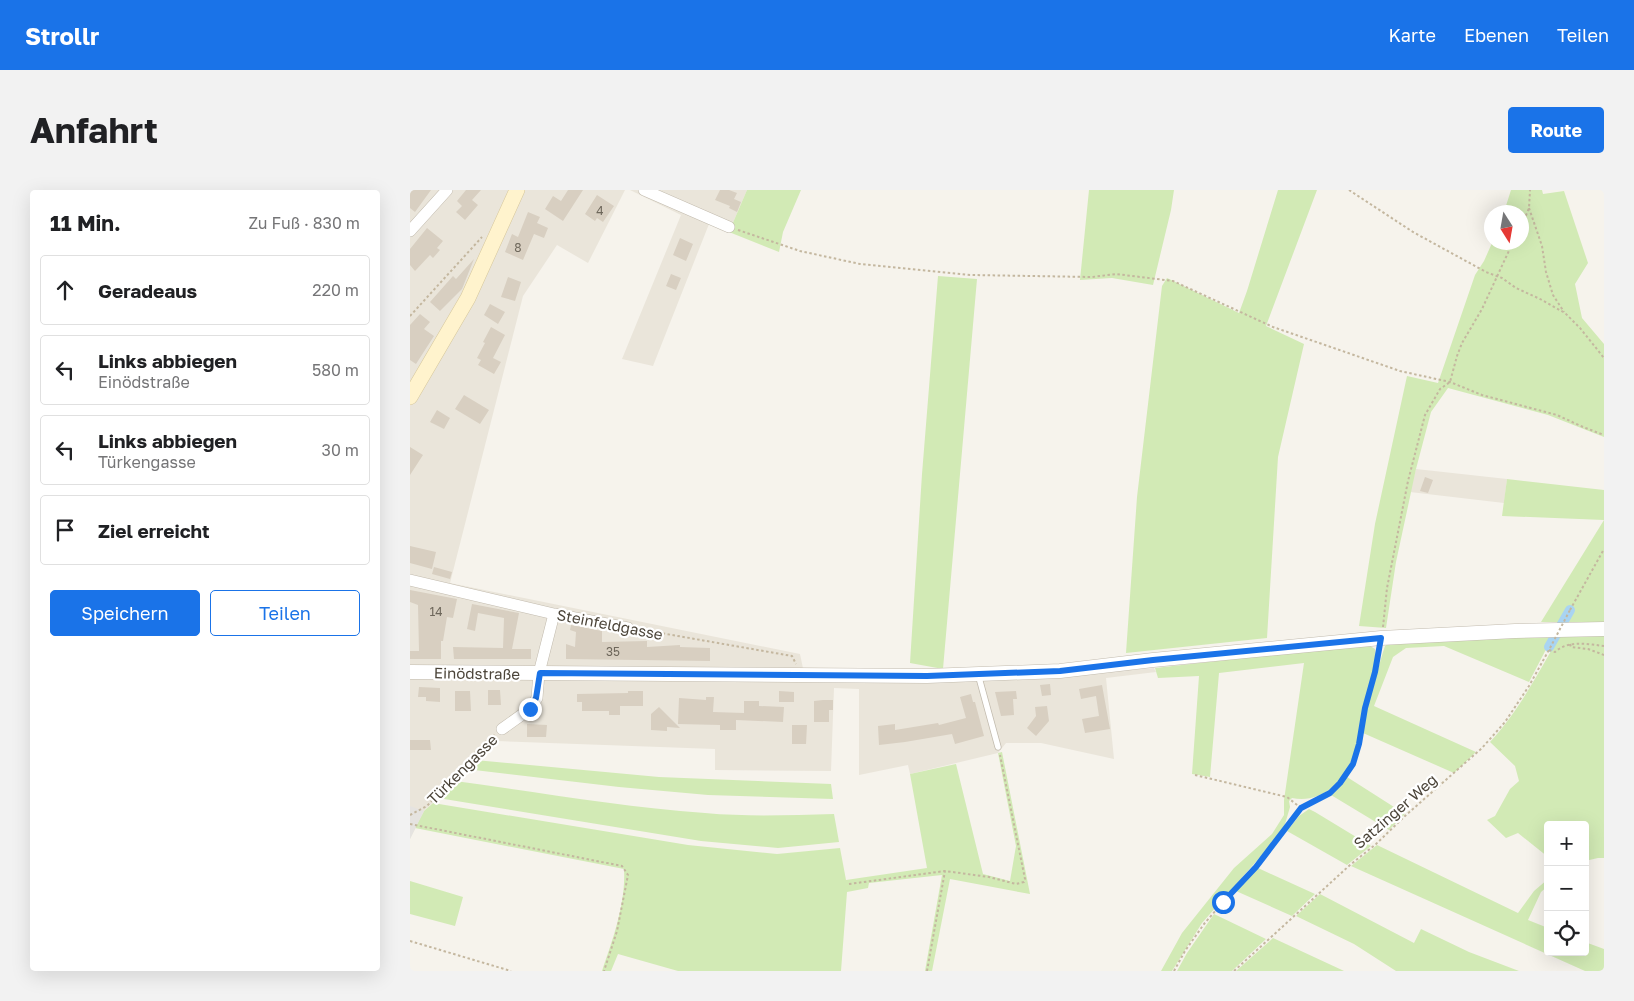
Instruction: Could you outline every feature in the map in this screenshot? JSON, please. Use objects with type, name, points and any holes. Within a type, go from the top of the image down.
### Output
[{"type":"main road","points":[[410,397],[468,298],[517,190]]},
{"type":"street","points":[[410,231],[447,190]]},
{"type":"street","points":[[644,190],[729,227]]},
{"type":"street","name":"Steinfeldgasse","points":[[410,580],[554,614],[628,628]]},
{"type":"street","name":"Türkengasse","points":[[502,729],[530,709],[536,698],[554,614]]},
{"type":"street","name":"Einödstraße","points":[[410,672],[927,676],[1060,671],[1381,638],[1604,629]]},
{"type":"lane","points":[[978,674],[998,747]]},
{"type":"path","points":[[1349,190],[1414,232],[1564,313],[1580,328],[1604,358]]},
{"type":"path","points":[[1530,190],[1529,208],[1542,246],[1546,272],[1553,295],[1564,313]]},
{"type":"path","points":[[729,227],[800,251],[860,264],[970,275],[1092,277],[1116,274],[1173,281],[1273,327],[1297,336],[1400,371],[1450,382],[1482,394],[1557,415],[1604,434]]},
{"type":"path","points":[[410,316],[480,237],[496,236]]},
{"type":"path","points":[[1174,971],[1204,924],[1256,867],[1301,808],[1330,793],[1340,783],[1353,764],[1375,672],[1404,501],[1425,415],[1440,389],[1450,382],[1462,343],[1482,309],[1508,250]]},
{"type":"path","name":"Satzinger Weg","points":[[1234,971],[1482,748],[1505,722],[1529,686],[1604,550]]},
{"type":"path","name":"Steinfeldgasse","points":[[628,628],[792,656],[800,675]]},
{"type":"path","points":[[1549,649],[1555,652],[1562,646],[1570,644],[1604,646]]},
{"type":"path","points":[[1570,644],[1571,647],[1588,649],[1604,655]]},
{"type":"path","name":"Türkengasse","points":[[410,815],[427,806],[483,744],[502,729]]},
{"type":"path","points":[[849,884],[945,871],[989,877],[1016,884],[1024,882],[1008,788],[998,747]]},
{"type":"path","points":[[1195,775],[1287,797],[1301,808]]},
{"type":"path","points":[[410,824],[622,866],[628,875],[617,931],[604,971]]},
{"type":"path","points":[[926,971],[945,871]]},
{"type":"path","points":[[410,941],[511,971]]},
{"type":"shaded area","points":[[410,190],[625,190],[588,263],[557,245],[523,296],[450,583],[800,654],[805,678],[1053,676],[1154,668],[1156,672],[1106,678],[1114,759],[1041,743],[1006,743],[998,753],[910,774],[908,765],[859,775],[859,689],[834,688],[831,771],[715,770],[715,749],[497,741],[424,811],[410,839]]},
{"type":"shaded area","points":[[630,190],[747,190],[729,232],[709,224],[653,366],[622,359],[681,215]]},
{"type":"shaded area","points":[[1416,469],[1507,479],[1504,503],[1410,492]]},
{"type":"shaded area","points":[[410,806],[424,811],[410,839]]},
{"type":"green space","points":[[747,190],[801,190],[783,232],[779,252],[729,232]]},
{"type":"green space","points":[[1089,190],[1174,190],[1153,285],[1112,278],[1080,280]]},
{"type":"green space","points":[[1278,190],[1317,190],[1266,326],[1304,344],[1278,457],[1267,638],[1126,653],[1137,497],[1162,286],[1167,278],[1239,313]]},
{"type":"green space","points":[[1511,190],[1542,190],[1543,194],[1564,191],[1588,263],[1575,284],[1582,318],[1604,344],[1604,437],[1548,415],[1448,388],[1431,412],[1416,469],[1396,562],[1386,628],[1359,626],[1375,524],[1407,376],[1438,383],[1475,275],[1489,250],[1529,250],[1529,205],[1506,205]]},
{"type":"green space","points":[[938,276],[977,279],[943,669],[910,663],[922,474]]},
{"type":"green space","points":[[1507,479],[1604,490],[1604,520],[1502,516]]},
{"type":"green space","points":[[1604,520],[1604,622],[1541,622]]},
{"type":"green space","points":[[1562,632],[1604,633],[1604,858],[1589,860],[1589,821],[1544,821],[1544,854],[1518,833],[1506,838],[1487,820],[1495,816],[1510,789],[1519,781],[1515,766],[1490,742],[1511,717]]},
{"type":"green space","points":[[1553,636],[1529,682],[1444,646],[1406,648],[1393,657],[1374,706],[1476,752],[1454,773],[1363,733],[1366,710],[1383,652],[1385,646],[1390,643]]},
{"type":"green space","points":[[1367,644],[1375,649],[1375,664],[1362,715],[1356,749],[1345,773],[1331,788],[1322,794],[1303,799],[1292,798],[1289,801],[1290,807],[1283,831],[1202,923],[1172,971],[1161,971],[1182,933],[1234,868],[1272,834],[1284,815],[1284,800],[1304,663],[1219,673],[1210,777],[1192,774],[1199,676],[1158,678],[1155,668]]},
{"type":"green space","points":[[1002,752],[1030,894],[950,879],[932,971],[925,971],[942,875],[869,883],[868,888],[847,892],[841,971],[678,971],[618,954],[611,971],[602,971],[621,908],[624,869],[415,828],[424,811],[433,803],[688,845],[777,854],[840,848],[846,880],[927,868],[910,774],[956,764],[983,874],[1010,881],[1016,846],[998,753]]},
{"type":"green space","points":[[475,760],[659,777],[831,784],[833,799],[708,795],[619,787],[466,769]]},
{"type":"green space","points":[[1347,777],[1405,814],[1389,830],[1331,795]]},
{"type":"green space","points":[[455,781],[674,810],[737,815],[834,814],[839,842],[778,848],[701,841],[438,798]]},
{"type":"green space","points":[[1309,809],[1371,846],[1347,865],[1287,831],[1299,816]]},
{"type":"green space","points":[[1377,845],[1518,913],[1534,891],[1544,882],[1544,889],[1528,920],[1544,926],[1544,953],[1351,866]]},
{"type":"green space","points":[[1258,868],[1315,894],[1292,916],[1236,891]]},
{"type":"green space","points":[[410,881],[463,897],[455,926],[410,914]]},
{"type":"green space","points":[[1320,894],[1414,943],[1421,929],[1469,952],[1519,971],[1396,971],[1354,944],[1296,916]]},
{"type":"green space","points":[[1214,914],[1266,939],[1232,971],[1177,971],[1187,953]]},
{"type":"green space","points":[[1273,938],[1342,970],[1344,971],[1236,971]]},
{"type":"green space","points":[[1589,943],[1604,949],[1604,971],[1585,971],[1552,956],[1589,956]]},
{"type":"building","points":[[410,190],[431,190],[415,212],[410,208]]},
{"type":"building","points":[[466,190],[481,190],[472,200],[478,205],[465,220],[456,212],[462,206],[457,201]]},
{"type":"building","points":[[568,190],[583,190],[563,221],[545,209],[553,196],[561,201]]},
{"type":"building","points":[[720,190],[729,190],[737,193],[734,199],[741,202],[737,212],[729,208],[730,206],[715,200]]},
{"type":"building","points":[[597,195],[614,206],[603,222],[597,218],[595,221],[585,214]]},
{"type":"building","points":[[528,212],[540,217],[537,223],[548,228],[544,238],[534,234],[523,260],[505,252],[512,234],[518,237]]},
{"type":"building","points":[[427,228],[443,241],[437,248],[440,250],[433,258],[430,255],[415,271],[410,265],[410,249]]},
{"type":"building","points":[[680,238],[693,244],[686,261],[673,255]]},
{"type":"building","points":[[474,259],[462,289],[440,311],[430,302],[453,276],[456,279]]},
{"type":"building","points":[[671,274],[681,278],[676,290],[666,286]]},
{"type":"building","points":[[508,277],[521,282],[515,301],[501,297]]},
{"type":"building","points":[[490,304],[505,312],[498,324],[484,315]]},
{"type":"building","points":[[420,314],[430,322],[424,329],[434,336],[416,364],[410,360],[410,325]]},
{"type":"building","points":[[491,327],[505,335],[493,358],[501,362],[494,374],[478,365],[481,360],[477,358]]},
{"type":"building","points":[[464,395],[489,410],[480,424],[455,409]]},
{"type":"building","points":[[437,410],[450,418],[444,429],[430,422]]},
{"type":"building","points":[[410,447],[423,455],[410,475]]},
{"type":"building","points":[[1425,477],[1433,480],[1428,493],[1420,491]]},
{"type":"building","points":[[410,546],[436,552],[432,569],[410,563]]},
{"type":"building","points":[[434,567],[452,572],[450,579],[432,574]]},
{"type":"building","points":[[410,590],[457,599],[453,618],[447,617],[443,641],[441,641],[441,659],[410,659],[410,651],[419,651],[418,605],[410,602]]},
{"type":"building","points":[[472,604],[519,613],[512,649],[531,649],[531,659],[454,659],[453,647],[503,648],[504,618],[478,613],[475,631],[467,629]]},
{"type":"building","points":[[571,625],[602,631],[602,642],[647,641],[647,647],[680,645],[680,647],[710,648],[710,661],[566,659],[566,644],[575,647],[576,632],[570,630]]},
{"type":"building","points":[[1050,684],[1051,695],[1042,696],[1040,685]]},
{"type":"building","points":[[1102,685],[1110,729],[1085,733],[1082,719],[1099,716],[1096,696],[1081,699],[1079,689]]},
{"type":"building","points":[[419,687],[440,688],[440,702],[426,701],[426,697],[418,697]]},
{"type":"building","points":[[488,690],[500,690],[501,705],[488,705]]},
{"type":"building","points":[[455,691],[470,691],[471,711],[455,711]]},
{"type":"building","points":[[628,691],[643,691],[643,706],[620,706],[620,715],[609,715],[609,711],[582,711],[582,702],[577,702],[577,694],[628,693]]},
{"type":"building","points":[[779,691],[794,692],[794,702],[779,702]]},
{"type":"building","points":[[1016,691],[1017,699],[1013,699],[1014,715],[1001,716],[995,692]]},
{"type":"building","points":[[971,694],[984,736],[955,744],[952,734],[879,745],[878,726],[895,724],[895,730],[938,723],[939,725],[966,718],[960,697]]},
{"type":"building","points":[[706,697],[714,697],[713,712],[744,713],[744,701],[759,701],[759,706],[784,707],[783,722],[736,720],[736,730],[720,730],[720,725],[678,724],[679,698],[706,700]]},
{"type":"building","points":[[833,700],[833,710],[829,710],[829,722],[814,722],[814,701]]},
{"type":"building","points":[[1047,706],[1049,721],[1036,736],[1027,728],[1036,716],[1035,707]]},
{"type":"building","points":[[659,707],[680,728],[667,727],[667,731],[651,730],[651,714]]},
{"type":"building","points":[[527,724],[547,725],[546,737],[527,737]]},
{"type":"building","points":[[792,725],[807,725],[806,744],[792,744]]},
{"type":"building","points":[[410,740],[430,740],[431,750],[410,750]]},
{"type":"waterway","points":[[1549,647],[1570,610]]},
{"type":"route","points":[[530,709],[536,698],[540,673],[927,676],[1060,671],[1381,638],[1359,744],[1353,764],[1340,783],[1330,793],[1301,808],[1256,867],[1223,902]]}]
